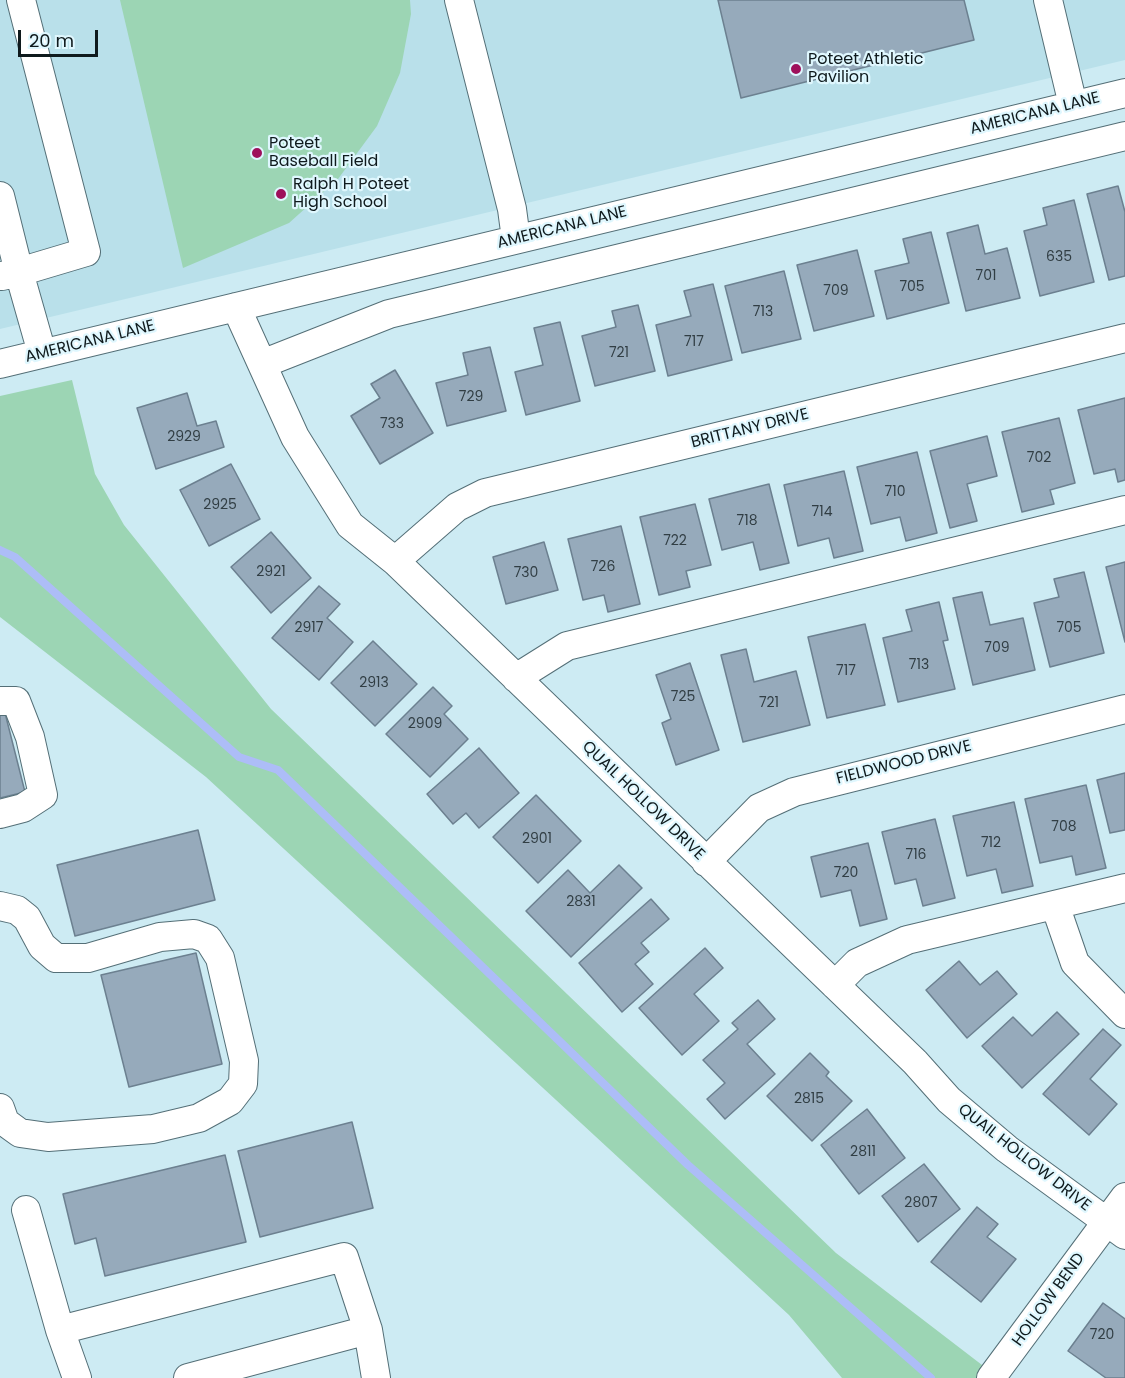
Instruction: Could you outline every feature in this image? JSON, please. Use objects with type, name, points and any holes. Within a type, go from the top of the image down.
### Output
[{"type":"street","points":[[10,274],[86,252],[21,0]]},
{"type":"street","points":[[459,0],[512,209],[516,239]]},
{"type":"street","points":[[1048,0],[1073,105]]},
{"type":"street","name":"AMERICANA LANE","points":[[0,363],[1125,93]]},
{"type":"street","points":[[262,364],[389,314],[1125,136]]},
{"type":"street","points":[[0,196],[10,274],[42,353]]},
{"type":"street","name":"QUAIL HOLLOW DRIVE","points":[[236,307],[296,437],[350,525],[395,561],[915,1062],[950,1100],[1007,1149],[1116,1228]]},
{"type":"street","name":"BRITTANY DRIVE","points":[[395,561],[457,507],[485,493],[1125,338]]},
{"type":"street","points":[[516,678],[567,646],[1125,510]]},
{"type":"street","points":[[0,701],[16,701],[30,737],[43,795],[23,808],[0,814]]},
{"type":"street","name":"FIELDWOOD DRIVE","points":[[706,862],[759,808],[794,792],[1125,709]]},
{"type":"street","points":[[835,985],[856,963],[907,940],[1125,888]]},
{"type":"street","points":[[1055,905],[1075,963],[1125,1014]]},
{"type":"street","points":[[0,906],[17,910],[27,918],[42,946],[56,958],[88,958],[160,938],[194,934],[208,939],[220,958],[244,1061],[243,1084],[230,1101],[199,1118],[153,1129],[48,1137],[20,1133],[5,1122],[0,1108]]},
{"type":"street","name":"HOLLOW BEND","points":[[991,1378],[1116,1228],[1125,1197]]},
{"type":"street","points":[[26,1210],[60,1330],[77,1378]]},
{"type":"street","points":[[60,1330],[344,1257],[368,1330],[376,1378]]},
{"type":"street","points":[[188,1378],[368,1330]]},
{"type":"shaded area","name":"Ralph H Poteet High School","points":[[0,0],[1125,0],[1125,60],[0,329]]},
{"type":"green space","name":"Poteet Baseball Field","points":[[120,0],[410,0],[411,14],[400,73],[377,126],[338,179],[289,223],[183,268]]},
{"type":"green space","points":[[72,380],[95,474],[124,525],[271,709],[836,1253],[999,1378],[842,1378],[789,1315],[206,777],[0,617],[0,396]]},
{"type":"building","name":"Poteet Athletic Pavilion","points":[[718,0],[964,0],[974,40],[741,98]]},
{"type":"building","points":[[1118,186],[1125,212],[1125,276],[1109,280],[1087,194]]},
{"type":"building","points":[[1074,200],[1094,282],[1040,296],[1024,231],[1047,225],[1043,208]]},
{"type":"building","points":[[978,225],[985,254],[1007,248],[1020,298],[966,311],[947,233]]},
{"type":"building","points":[[931,232],[949,303],[887,319],[875,271],[909,263],[903,239]]},
{"type":"building","points":[[857,250],[874,316],[814,331],[797,265]]},
{"type":"building","points":[[784,271],[801,339],[742,353],[725,286]]},
{"type":"building","points":[[713,284],[732,360],[668,376],[656,325],[691,316],[684,291]]},
{"type":"building","points":[[638,305],[655,371],[595,386],[582,336],[616,327],[612,311]]},
{"type":"building","points":[[560,322],[580,401],[526,415],[515,372],[543,365],[534,328]]},
{"type":"building","points":[[490,347],[506,411],[447,426],[436,383],[468,375],[463,353]]},
{"type":"building","points":[[395,370],[433,433],[380,464],[351,416],[380,398],[371,384]]},
{"type":"building","points":[[187,393],[197,426],[216,421],[224,447],[156,469],[137,408]]},
{"type":"building","points":[[1125,398],[1125,480],[1118,482],[1115,469],[1094,474],[1078,410]]},
{"type":"building","points":[[1059,418],[1075,483],[1050,490],[1054,504],[1022,512],[1002,432]]},
{"type":"building","points":[[987,436],[997,476],[967,484],[977,521],[950,528],[930,451]]},
{"type":"building","points":[[917,452],[937,533],[906,541],[900,517],[871,524],[857,467]]},
{"type":"building","points":[[231,464],[260,519],[209,546],[180,490]]},
{"type":"building","points":[[844,471],[863,551],[834,558],[829,538],[798,546],[784,485]]},
{"type":"building","points":[[769,484],[789,563],[760,570],[753,542],[722,550],[709,499]]},
{"type":"building","points":[[695,504],[711,565],[686,571],[690,587],[659,595],[640,517]]},
{"type":"building","points":[[621,526],[640,604],[608,612],[604,595],[583,600],[568,539]]},
{"type":"building","points":[[271,532],[311,578],[271,613],[231,567]]},
{"type":"building","points":[[544,542],[558,590],[506,604],[493,557]]},
{"type":"building","points":[[1125,562],[1125,642],[1106,567]]},
{"type":"building","points":[[1084,572],[1104,653],[1050,667],[1034,603],[1059,597],[1054,579]]},
{"type":"building","points":[[319,586],[340,604],[327,618],[353,642],[319,680],[272,638]]},
{"type":"building","points":[[982,592],[990,625],[1023,618],[1035,670],[973,685],[953,598]]},
{"type":"building","points":[[939,602],[948,640],[943,641],[955,689],[898,702],[883,638],[912,631],[906,610]]},
{"type":"building","points":[[865,624],[885,705],[827,718],[808,637]]},
{"type":"building","points":[[373,641],[417,684],[375,726],[331,683]]},
{"type":"building","points":[[746,649],[754,682],[796,671],[810,725],[743,742],[721,655]]},
{"type":"building","points":[[690,663],[719,750],[676,765],[662,723],[671,719],[656,675]]},
{"type":"building","points":[[433,687],[452,706],[444,714],[468,739],[430,777],[386,734]]},
{"type":"building","points":[[4,709],[25,792],[0,798],[0,710]]},
{"type":"building","points":[[479,748],[519,793],[479,828],[466,813],[453,824],[427,794]]},
{"type":"building","points":[[1125,773],[1125,830],[1110,833],[1097,780]]},
{"type":"building","points":[[1086,785],[1106,868],[1076,875],[1072,856],[1040,863],[1025,799]]},
{"type":"building","points":[[536,795],[581,841],[538,883],[493,837]]},
{"type":"building","points":[[1014,802],[1033,886],[1002,893],[996,869],[967,876],[953,816]]},
{"type":"building","points":[[935,819],[955,898],[923,906],[916,879],[895,884],[882,832]]},
{"type":"building","points":[[198,830],[215,900],[75,936],[57,865]]},
{"type":"building","points":[[868,843],[887,919],[860,926],[851,890],[821,897],[811,857]]},
{"type":"building","points":[[619,865],[642,888],[571,957],[526,911],[568,870],[590,893]]},
{"type":"building","points":[[651,899],[669,919],[641,943],[649,952],[635,964],[653,984],[622,1012],[579,963]]},
{"type":"building","points":[[705,948],[723,968],[694,994],[719,1021],[682,1055],[639,1008]]},
{"type":"building","points":[[196,953],[222,1064],[129,1087],[101,975]]},
{"type":"building","points":[[959,961],[980,985],[997,971],[1017,994],[967,1038],[926,990]]},
{"type":"building","points":[[758,1000],[775,1019],[747,1044],[775,1074],[725,1119],[707,1099],[725,1083],[703,1060],[738,1029],[732,1023]]},
{"type":"building","points":[[1057,1012],[1079,1034],[1022,1088],[982,1046],[1013,1017],[1032,1036]]},
{"type":"building","points":[[1103,1029],[1121,1045],[1090,1079],[1117,1104],[1089,1135],[1043,1094]]},
{"type":"building","points":[[810,1053],[829,1072],[826,1076],[852,1101],[812,1141],[767,1096]]},
{"type":"building","points":[[867,1109],[905,1158],[859,1194],[821,1145]]},
{"type":"building","points":[[352,1122],[373,1208],[260,1237],[238,1151]]},
{"type":"building","points":[[225,1155],[246,1242],[105,1276],[96,1238],[75,1244],[63,1194]]},
{"type":"building","points":[[924,1164],[960,1209],[918,1242],[882,1196]]},
{"type":"building","points":[[977,1207],[998,1224],[987,1237],[1016,1259],[981,1302],[931,1262]]},
{"type":"building","points":[[1103,1303],[1125,1319],[1125,1378],[1106,1378],[1068,1351]]},
{"type":"waterway","points":[[0,550],[15,557],[239,757],[278,770],[688,1165],[931,1378]]},
{"type":"place","name":"Poteet Athletic Pavilion","points":[[796,69]]},
{"type":"place","name":"Poteet Baseball Field","points":[[257,153]]},
{"type":"place","name":"Ralph H Poteet High School","points":[[281,194]]}]
